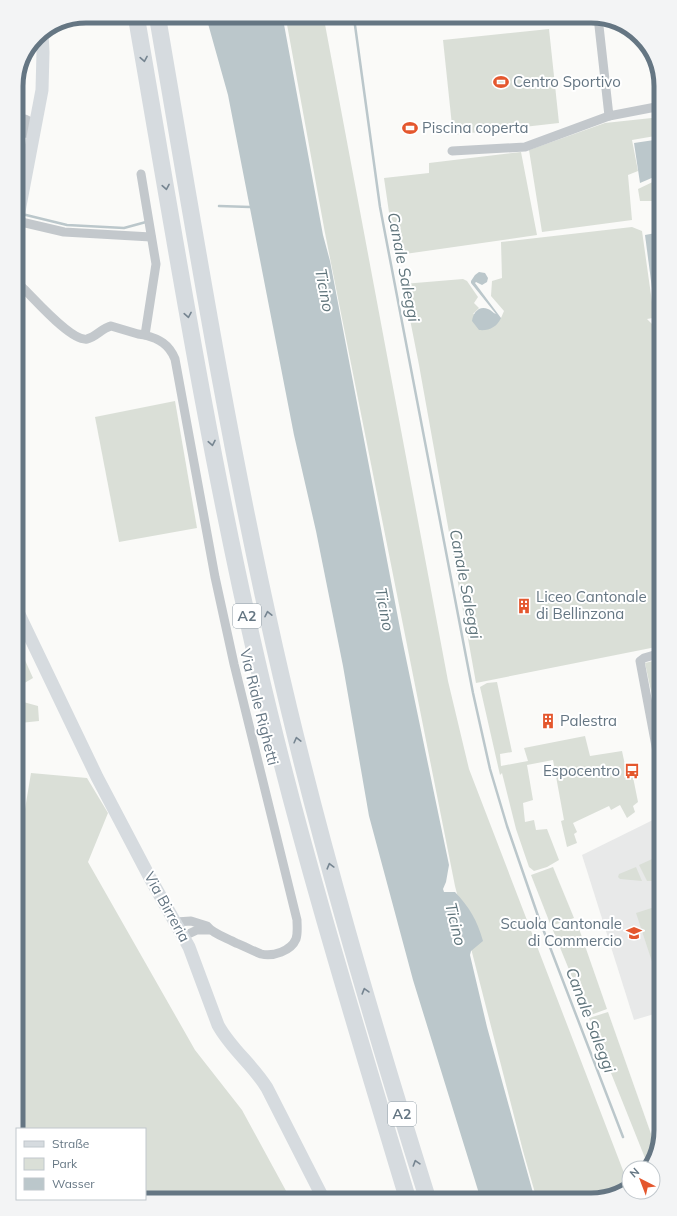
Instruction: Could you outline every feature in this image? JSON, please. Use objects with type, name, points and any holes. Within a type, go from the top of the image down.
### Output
[{"type":"highway","name":"A2","points":[[138,23],[212,444],[257,659],[315,886],[406,1193]]},
{"type":"highway","name":"A2","points":[[159,23],[230,429],[277,655],[330,868],[378,1036],[426,1193]]},
{"type":"street","points":[[599,23],[609,116]]},
{"type":"street","points":[[23,195],[43,81],[42,41]]},
{"type":"street","points":[[452,151],[525,147],[609,116],[654,107]]},
{"type":"street","points":[[23,120],[29,121],[28,137],[33,142]]},
{"type":"street","points":[[23,288],[54,319],[79,339],[91,337],[111,326],[145,335],[156,264],[141,174]]},
{"type":"street","points":[[23,223],[64,232],[152,237]]},
{"type":"street","name":"Via Riale Righetti","points":[[145,335],[155,338],[167,345],[175,359],[216,584],[234,664],[297,920],[297,933],[293,944],[284,950],[272,954],[261,954],[210,930],[207,926],[191,921],[176,922]]},
{"type":"street","name":"Via Birreria","points":[[23,623],[97,777],[149,876],[184,936],[195,960],[218,1025],[225,1036],[255,1070],[267,1088],[320,1193]]},
{"type":"street","points":[[654,655],[640,661],[654,736]]},
{"type":"street","points":[[184,936],[197,930],[210,930]]},
{"type":"shaded area","name":"Scuola Cantonale di Commercio","points":[[654,819],[654,1014],[634,1020],[582,855]]},
{"type":"green space","points":[[287,23],[325,23],[448,681],[469,769],[621,1165],[621,1185],[619,1186],[603,1192],[591,1193],[535,1193],[455,886],[325,233]]},
{"type":"green space","name":"Centro Sportivo","points":[[549,29],[559,123],[453,135],[443,40]]},
{"type":"green space","points":[[654,118],[654,136],[632,140],[638,171],[628,175],[632,220],[542,232],[529,150],[605,123]]},
{"type":"green space","points":[[521,152],[537,235],[398,255],[392,233],[384,178],[429,173],[429,163]]},
{"type":"green space","points":[[654,181],[654,213],[652,201],[640,201],[638,189]]},
{"type":"green space","points":[[632,227],[642,231],[652,302],[654,301],[654,319],[653,318],[647,319],[654,326],[654,647],[476,683],[403,284],[463,279],[467,281],[478,297],[474,303],[479,308],[473,314],[501,318],[504,311],[491,296],[492,281],[502,278],[501,242]]},
{"type":"green space","points":[[175,401],[197,528],[119,542],[95,417]]},
{"type":"green space","points":[[23,656],[33,678],[23,684]]},
{"type":"green space","points":[[654,661],[654,705],[645,663]]},
{"type":"green space","points":[[497,682],[512,752],[500,754],[501,766],[528,761],[524,748],[585,736],[590,756],[622,751],[628,779],[633,777],[638,802],[633,806],[635,812],[627,818],[620,805],[611,810],[609,806],[573,823],[577,832],[574,834],[577,843],[567,847],[561,821],[564,820],[553,760],[527,765],[533,800],[523,803],[525,822],[534,820],[536,830],[547,829],[559,860],[547,867],[534,871],[529,867],[516,829],[502,773],[500,775],[480,687],[487,683]]},
{"type":"green space","points":[[23,702],[38,706],[39,721],[23,723]]},
{"type":"green space","points":[[31,773],[87,778],[108,813],[88,862],[195,1050],[242,1110],[287,1193],[146,1193],[146,1128],[23,1128],[23,813]]},
{"type":"green space","points":[[654,858],[654,881],[647,881],[639,865]]},
{"type":"green space","points":[[553,867],[574,918],[551,926],[531,875]]},
{"type":"green space","points":[[636,867],[642,881],[620,879],[618,877],[619,874]]},
{"type":"green space","points":[[654,907],[654,968],[636,913]]},
{"type":"green space","points":[[576,920],[607,1009],[588,1016],[552,928]]},
{"type":"green space","points":[[608,1012],[653,1139],[652,1146],[647,1158],[645,1158],[589,1018]]},
{"type":"water","name":"Ticino","points":[[208,23],[284,23],[323,235],[330,261],[402,639],[449,865],[446,882],[443,889],[444,892],[455,892],[465,903],[475,920],[483,941],[471,951],[470,955],[487,1027],[533,1193],[479,1193],[413,980],[369,816],[343,666],[316,531],[294,435],[228,95]]},
{"type":"water","points":[[654,140],[654,177],[640,183],[634,143]]},
{"type":"water","points":[[654,233],[654,296],[653,296],[645,235]]},
{"type":"water","points":[[479,272],[485,273],[488,278],[487,282],[482,285],[476,282],[475,283],[501,318],[495,326],[483,330],[479,330],[472,321],[477,310],[485,308],[496,314],[471,283],[475,275]]},
{"type":"waterway","name":"Canale Saleggi","points":[[355,23],[380,207],[473,693],[490,769],[507,826],[538,916],[623,1137]]},
{"type":"waterway","points":[[219,206],[250,207]]},
{"type":"waterway","points":[[23,214],[67,225],[124,228],[146,222]]},
{"type":"place","name":"Centro Sportivo","points":[[501,82]]},
{"type":"place","name":"Piscina coperta","points":[[410,128]]},
{"type":"place","name":"Liceo Cantonale di Bellinzona","points":[[524,606]]},
{"type":"place","name":"Palestra","points":[[548,721]]},
{"type":"place","name":"Espocentro","points":[[632,771]]},
{"type":"place","name":"Scuola Cantonale di Commercio","points":[[634,933]]}]
